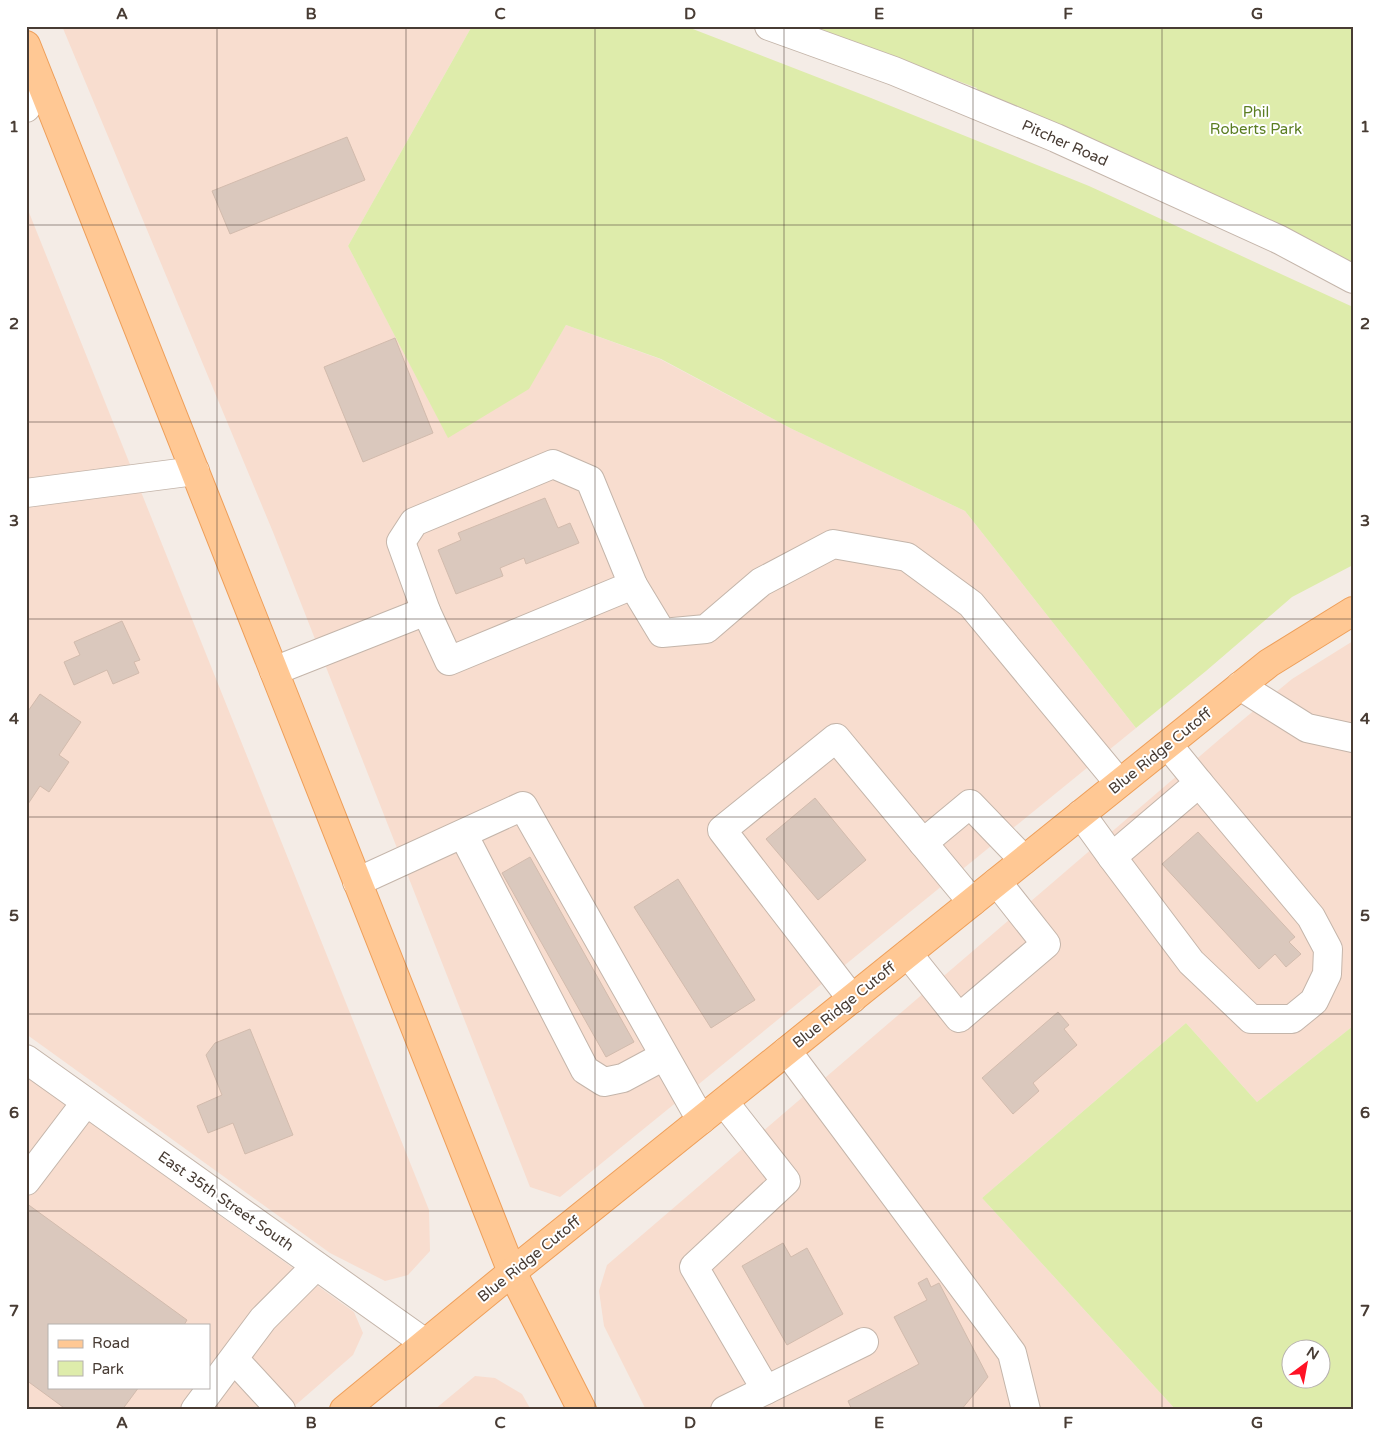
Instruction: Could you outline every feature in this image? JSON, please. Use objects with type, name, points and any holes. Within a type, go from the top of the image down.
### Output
[{"type":"main road","points":[[26,45],[512,1272],[582,1410]]},
{"type":"main road","name":"Blue Ridge Cutoff","points":[[344,1410],[512,1272],[1269,663],[1353,611]]},
{"type":"street","name":"Pitcher Road","points":[[769,26],[894,71],[1056,138],[1280,240],[1353,279]]},
{"type":"street","points":[[26,108],[42,86]]},
{"type":"street","points":[[633,585],[448,661],[426,611],[401,542],[414,522],[553,464],[590,480],[633,585],[662,633],[706,630],[761,582],[833,544],[906,557],[971,604],[1119,783]]},
{"type":"street","points":[[26,493],[194,471]]},
{"type":"street","points":[[274,671],[426,611]]},
{"type":"street","points":[[1240,686],[1307,728],[1353,738]]},
{"type":"street","points":[[852,999],[722,830],[836,738],[972,902]]},
{"type":"street","points":[[1081,814],[1191,962],[1251,1019],[1292,1019],[1314,1002],[1327,974],[1328,949],[1311,917],[1168,745]]},
{"type":"street","points":[[1112,856],[1199,783]]},
{"type":"street","points":[[923,843],[970,804],[1024,860]]},
{"type":"street","points":[[357,882],[523,806],[701,1120]]},
{"type":"street","points":[[463,834],[585,1070],[604,1082],[624,1078],[664,1056]]},
{"type":"street","points":[[908,954],[959,1018],[1046,944],[996,882]]},
{"type":"street","points":[[787,1051],[1012,1354],[1026,1410]]},
{"type":"street","name":"East 35th Street South","points":[[26,1059],[425,1344]]},
{"type":"street","points":[[26,1181],[86,1102]]},
{"type":"street","points":[[724,1102],[786,1181],[694,1266],[766,1390]]},
{"type":"street","points":[[195,1410],[263,1319],[316,1266]]},
{"type":"street","points":[[725,1410],[864,1342]]},
{"type":"street","points":[[234,1359],[281,1410]]},
{"type":"shaded area","points":[[62,26],[472,26],[348,246],[448,437],[528,389],[566,325],[660,359],[792,429],[965,511],[1136,728],[560,1197],[530,1187],[273,532]]},
{"type":"shaded area","points":[[26,205],[429,1210],[430,1251],[408,1275],[385,1281],[330,1253],[26,1034]]},
{"type":"shaded area","points":[[1353,641],[1353,1026],[1257,1102],[1186,1023],[982,1198],[1176,1410],[646,1410],[604,1326],[599,1291],[607,1265],[1221,738],[1292,679]]},
{"type":"shaded area","points":[[26,1076],[354,1312],[363,1333],[353,1355],[290,1410],[26,1410]]},
{"type":"shaded area","points":[[475,1376],[495,1378],[522,1394],[531,1410],[434,1410]]},
{"type":"green space","points":[[472,26],[685,26],[871,98],[1089,186],[1353,307],[1353,565],[1292,597],[1136,728],[965,511],[792,429],[661,359],[566,325],[529,389],[448,438],[348,246]]},
{"type":"green space","name":"Phil Roberts Park","points":[[809,26],[1353,26],[1353,265],[967,102],[977,88]]},
{"type":"green space","points":[[1186,1023],[1257,1102],[1353,1026],[1352,1410],[1176,1410],[982,1198]]},
{"type":"building","points":[[347,137],[365,180],[230,234],[212,191]]},
{"type":"building","points":[[395,338],[433,433],[363,462],[324,367]]},
{"type":"building","points":[[545,498],[558,528],[570,523],[579,543],[526,564],[524,558],[500,568],[503,576],[456,594],[438,550],[461,540],[458,533]]},
{"type":"building","points":[[122,621],[140,660],[134,662],[139,673],[113,684],[107,670],[74,685],[64,662],[80,655],[74,642]]},
{"type":"building","points":[[40,694],[81,722],[59,755],[69,762],[49,792],[40,786],[26,807],[26,714]]},
{"type":"building","points":[[815,798],[866,860],[818,900],[766,839]]},
{"type":"building","points":[[1198,832],[1295,937],[1289,942],[1301,954],[1286,967],[1275,954],[1259,969],[1162,864]]},
{"type":"building","points":[[530,857],[634,1042],[606,1057],[502,873]]},
{"type":"building","points":[[678,879],[755,1000],[711,1028],[634,907]]},
{"type":"building","points":[[1058,1012],[1069,1025],[1064,1029],[1077,1045],[1033,1083],[1039,1091],[1013,1114],[982,1078]]},
{"type":"building","points":[[250,1029],[293,1135],[245,1154],[233,1123],[208,1133],[197,1106],[222,1095],[206,1055],[215,1043]]},
{"type":"building","points":[[26,1203],[187,1320],[185,1324],[48,1324],[48,1388],[138,1388],[122,1410],[67,1410],[26,1380]]},
{"type":"building","points":[[783,1243],[791,1257],[807,1248],[843,1314],[787,1345],[742,1266]]},
{"type":"building","points":[[927,1278],[931,1287],[939,1283],[988,1377],[961,1410],[852,1410],[848,1401],[919,1364],[894,1317],[927,1300],[918,1283]]}]
